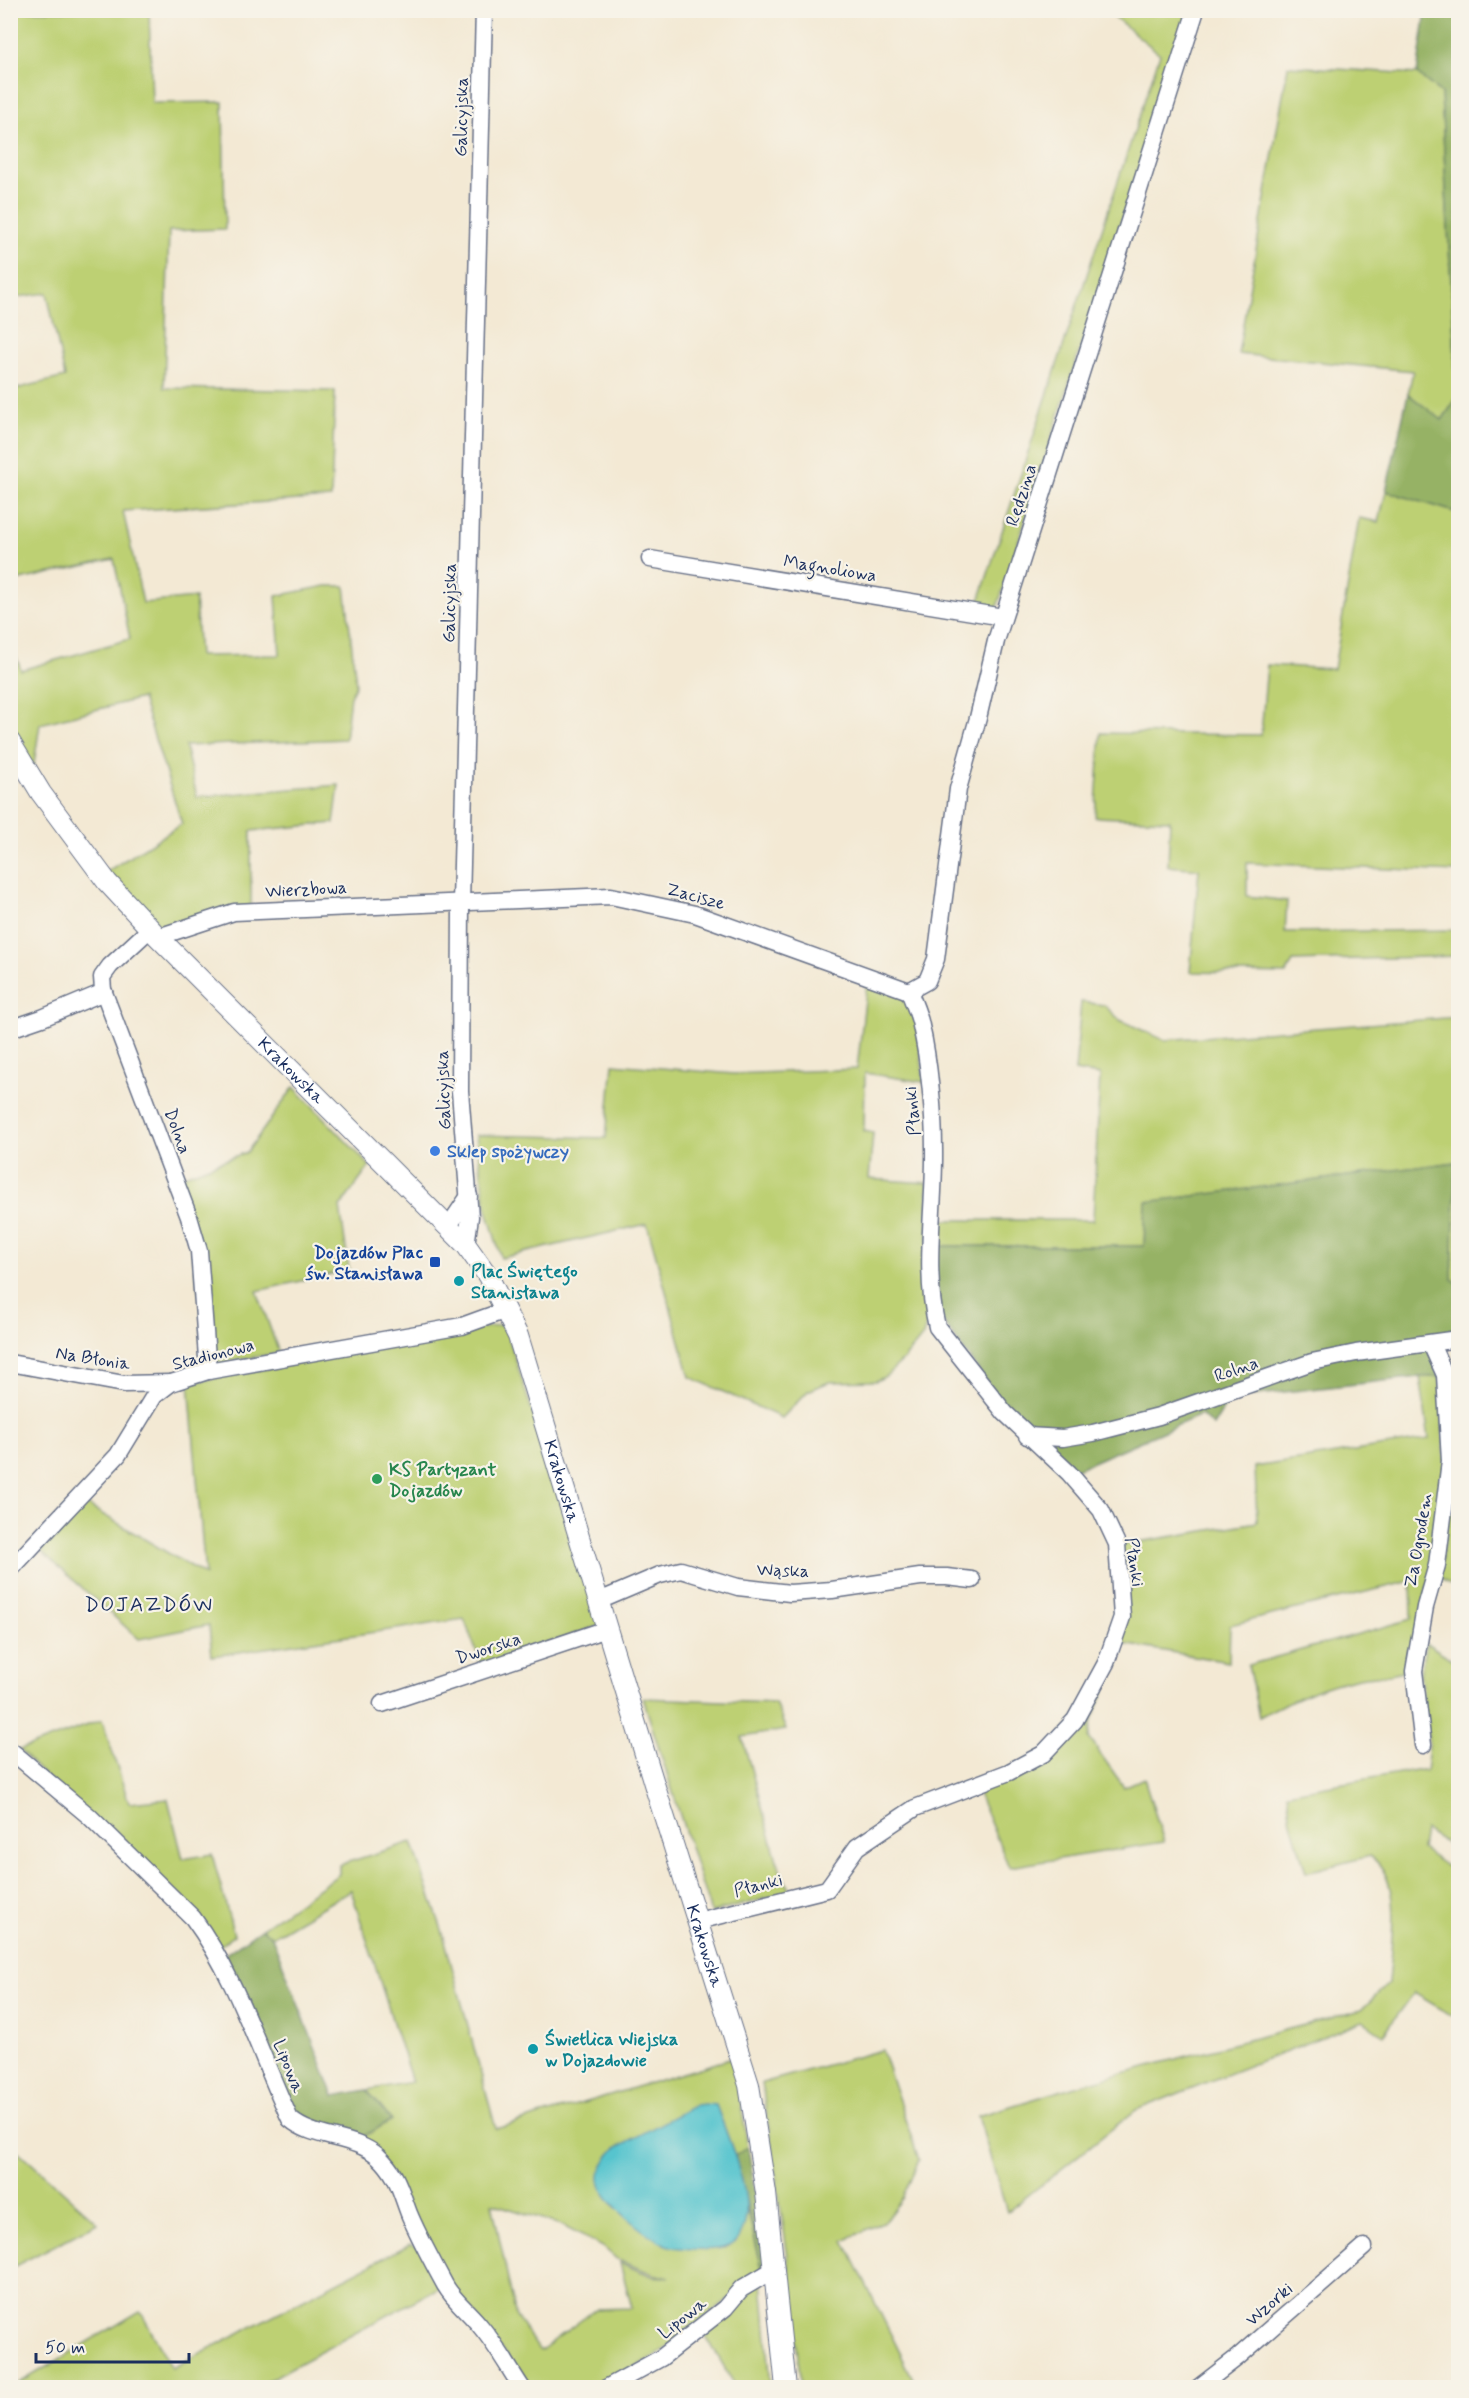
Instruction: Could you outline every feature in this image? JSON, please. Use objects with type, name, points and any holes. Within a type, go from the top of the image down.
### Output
[{"type":"street","name":"Galicyjska","points":[[466,1245],[470,1217],[460,1091],[461,903],[483,10]]},
{"type":"street","name":"Rędzina","points":[[909,991],[927,981],[936,959],[958,789],[1003,617],[1196,10]]},
{"type":"street","name":"Magnoliowa","points":[[650,559],[1003,617]]},
{"type":"street","name":"Krakowska","points":[[10,742],[41,793],[107,882],[154,933],[466,1245],[488,1276],[506,1310],[518,1336],[749,2085],[775,2269],[786,2388]]},
{"type":"street","name":"Zacisze","points":[[461,903],[611,896],[695,914],[909,991]]},
{"type":"street","name":"Wierzbowa","points":[[154,933],[234,912],[363,905],[461,903]]},
{"type":"street","points":[[10,1029],[104,992],[102,977],[110,966],[154,933]]},
{"type":"street","name":"Płanki","points":[[698,1921],[827,1889],[858,1847],[915,1808],[1009,1772],[1043,1754],[1075,1720],[1106,1663],[1122,1617],[1117,1544],[1101,1510],[1069,1473],[1005,1413],[937,1327],[930,1258],[934,1148],[930,1088],[921,1024],[909,991]]},
{"type":"street","name":"Dolna","points":[[104,992],[199,1251],[208,1371]]},
{"type":"street","points":[[448,1227],[469,1196]]},
{"type":"street","name":"Stadionowa","points":[[10,1570],[118,1455],[154,1396],[171,1383],[208,1371],[462,1326],[506,1310]]},
{"type":"street","name":"Rolna","points":[[1027,1436],[1063,1438],[1093,1433],[1158,1416],[1312,1362],[1356,1353],[1458,1339]]},
{"type":"street","name":"Za Ogrodem","points":[[1423,1744],[1414,1671],[1425,1607],[1437,1565],[1450,1461],[1445,1375],[1431,1344]]},
{"type":"street","name":"Na Błonia","points":[[10,1364],[124,1384],[171,1383]]},
{"type":"street","name":"Wąska","points":[[599,1601],[660,1575],[681,1570],[738,1587],[790,1593],[832,1590],[920,1577],[972,1580]]},
{"type":"street","name":"Dworska","points":[[382,1704],[607,1629]]},
{"type":"street","name":"Lipowa","points":[[10,1750],[89,1816],[193,1918],[207,1936],[257,2037],[290,2119],[298,2126],[313,2132],[362,2147],[376,2155],[389,2168],[400,2185],[410,2215],[447,2288],[497,2347],[522,2388]]},
{"type":"street","name":"Wzorki","points":[[1198,2388],[1238,2357],[1364,2247]]},
{"type":"street","name":"Lipowa","points":[[606,2388],[661,2358],[725,2308],[741,2289],[775,2269]]},
{"type":"green space","points":[[11,11],[149,11],[152,103],[223,102],[225,229],[169,231],[164,388],[335,391],[331,498],[123,511],[143,603],[195,598],[199,656],[280,655],[276,596],[326,586],[345,586],[356,684],[350,696],[345,739],[185,746],[197,797],[339,785],[334,823],[251,831],[251,906],[159,932],[106,872],[182,824],[142,698],[40,724],[33,770],[11,730],[10,640],[21,670],[130,639],[114,559],[11,582],[11,390],[65,377],[47,293],[11,298]]},
{"type":"green space","points":[[1107,11],[1191,11],[1174,56],[997,608],[978,604],[1160,54]]},
{"type":"green space","points":[[1426,11],[1458,11],[1458,513],[1386,491],[1408,394],[1442,420],[1457,398],[1441,93],[1417,74]]},
{"type":"green space","points":[[1288,66],[1417,74],[1441,93],[1457,398],[1442,420],[1408,394],[1413,371],[1238,354]]},
{"type":"green space","points":[[1386,491],[1458,513],[1458,872],[1247,863],[1247,896],[1287,901],[1285,932],[1458,930],[1458,956],[1293,961],[1286,974],[1190,972],[1199,869],[1168,866],[1170,820],[1095,817],[1101,733],[1261,735],[1267,665],[1334,669],[1359,518],[1379,522]]},
{"type":"green space","points":[[867,983],[906,997],[918,1027],[924,1082],[865,1073],[864,1131],[873,1133],[869,1179],[928,1183],[928,1318],[923,1336],[886,1376],[876,1381],[829,1382],[808,1391],[782,1418],[690,1377],[647,1224],[501,1258],[486,1207],[476,1135],[606,1138],[613,1064],[734,1074],[857,1069]]},
{"type":"green space","points":[[1081,1002],[1104,1005],[1120,1020],[1164,1040],[1458,1017],[1458,1283],[1452,1279],[1455,1162],[1146,1203],[1144,1246],[935,1246],[935,1220],[1093,1220],[1100,1075],[1075,1071]]},
{"type":"green space","points":[[294,1087],[370,1166],[340,1207],[349,1270],[257,1291],[279,1353],[212,1364],[179,1177],[247,1152]]},
{"type":"green space","points":[[1456,1162],[1452,1279],[1458,1283],[1458,1335],[1426,1342],[1440,1377],[1420,1377],[1230,1398],[1213,1426],[1201,1415],[1074,1470],[1007,1410],[938,1315],[935,1246],[1144,1246],[1146,1202]]},
{"type":"green space","name":"KS Partyzant Dojazdów","points":[[504,1324],[601,1625],[482,1666],[464,1619],[212,1656],[209,1625],[139,1639],[39,1549],[82,1502],[205,1575],[189,1383]]},
{"type":"green space","points":[[1420,1377],[1440,1377],[1445,1461],[1432,1565],[1409,1668],[1320,1689],[1259,1717],[1248,1665],[1412,1619],[1411,1581],[1230,1625],[1229,1662],[1118,1643],[1121,1545],[1257,1522],[1255,1467],[1429,1439]]},
{"type":"green space","points":[[1450,1503],[1458,1508],[1458,1589],[1439,1578]]},
{"type":"green space","points":[[1426,1643],[1458,1663],[1458,1851],[1425,1830],[1422,1849],[1458,1875],[1458,2019],[1414,1993],[1383,2035],[1363,2021],[1136,2110],[1007,2212],[978,2116],[1093,2081],[1361,2010],[1388,1984],[1393,1915],[1392,1897],[1381,1867],[1370,1856],[1306,1872],[1291,1822],[1287,1793],[1416,1770],[1426,1771],[1429,1746],[1420,1673]]},
{"type":"green space","points":[[1098,1686],[1104,1692],[1092,1721],[1089,1738],[1124,1787],[1144,1778],[1164,1842],[1009,1867],[976,1789],[1045,1758]]},
{"type":"green space","points":[[643,1698],[775,1703],[786,1730],[742,1737],[778,1864],[790,1892],[711,1913]]},
{"type":"green space","points":[[102,1720],[129,1803],[168,1799],[183,1859],[212,1854],[234,1935],[217,1948],[19,1750]]},
{"type":"green space","points":[[412,1842],[442,1930],[496,2129],[733,2058],[748,2147],[735,2156],[716,2105],[661,2125],[616,2148],[603,2190],[614,2206],[650,2235],[725,2248],[739,2236],[742,2230],[746,2206],[763,2272],[656,2356],[594,2387],[530,2387],[450,2284],[362,2138],[391,2120],[367,2090],[412,2082],[351,1890],[272,1937],[262,1928],[339,1874],[339,1865]],"holes":[[[492,2203],[561,2225],[603,2247],[618,2260],[670,2278],[652,2276],[620,2263],[632,2308],[596,2309],[540,2351],[516,2317]]]},
{"type":"green space","points":[[262,1928],[272,1937],[334,2096],[367,2090],[391,2120],[362,2138],[321,2129],[295,2117],[223,1956]]},
{"type":"green space","points":[[882,2050],[919,2160],[903,2197],[885,2221],[844,2240],[917,2387],[801,2387],[788,2258],[762,2083]]},
{"type":"green space","points":[[10,2144],[98,2223],[11,2268],[10,2268]]},
{"type":"green space","points":[[748,2147],[767,2269],[763,2272],[735,2156]]},
{"type":"green space","points":[[410,2244],[422,2248],[440,2287],[256,2387],[11,2388],[140,2311],[172,2368]]},
{"type":"green space","points":[[762,2281],[771,2387],[736,2387],[703,2331]]},
{"type":"water","points":[[695,2105],[716,2105],[736,2159],[746,2203],[744,2226],[741,2235],[729,2246],[704,2250],[673,2247],[648,2234],[616,2208],[602,2188],[601,2170],[607,2158],[616,2148]]},
{"type":"place","name":"Sklep spożywczy","points":[[435,1151]]},
{"type":"place","name":"Dojazdów Plac św. Stanisława","points":[[435,1262]]},
{"type":"place","name":"Plac Świętego Stanisława","points":[[459,1281]]},
{"type":"place","name":"KS Partyzant Dojazdów","points":[[377,1479]]},
{"type":"place","name":"Świetlica Wiejska w Dojazdowie","points":[[533,2049]]},
{"type":"district","name":"DOJAZDÓW","points":[[149,1604]]}]
